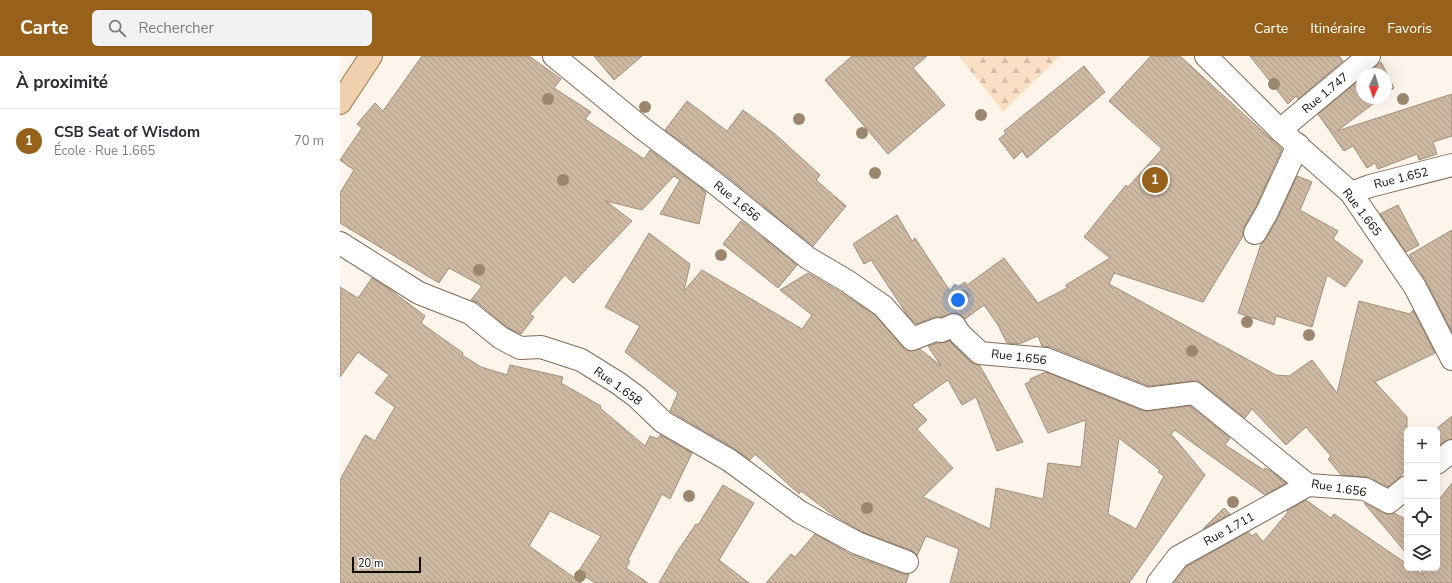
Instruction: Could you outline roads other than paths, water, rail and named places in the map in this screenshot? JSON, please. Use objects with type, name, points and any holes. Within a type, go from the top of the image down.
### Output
[{"type":"main road","points":[[340,103],[371,56]]},
{"type":"street","name":"Rue 1.656","points":[[554,56],[642,128],[716,184],[808,258],[847,281],[883,306],[912,339],[938,329],[941,331],[954,325],[960,334],[980,352],[1046,359],[1147,399],[1194,393],[1308,485],[1365,489],[1389,502],[1404,490]]},
{"type":"street","name":"Rue 1.665","points":[[1206,56],[1280,130],[1351,193],[1415,287],[1452,359]]},
{"type":"street","name":"Rue 1.747","points":[[1280,130],[1369,56]]},
{"type":"street","points":[[1255,233],[1267,212],[1298,145]]},
{"type":"street","name":"Rue 1.652","points":[[1351,193],[1370,186],[1452,165]]},
{"type":"street","name":"Rue 1.658","points":[[340,243],[420,293],[470,313],[501,338],[520,348],[541,347],[581,360],[637,396],[663,422],[729,460],[800,512],[857,543],[908,562]]},
{"type":"street","points":[[1440,461],[1452,451]]},
{"type":"street","name":"Rue 1.711","points":[[1158,583],[1178,557],[1308,485]]},
{"type":"place","name":"CSB Seat of Wisdom","points":[[1155,180]]}]
